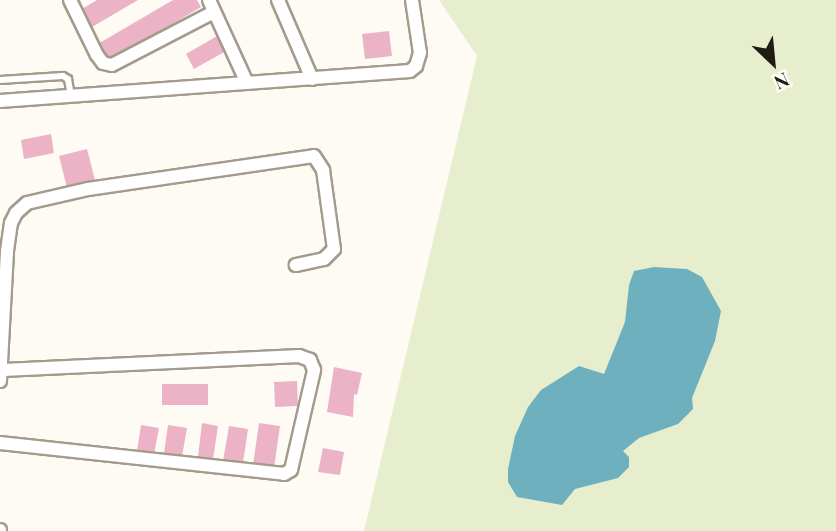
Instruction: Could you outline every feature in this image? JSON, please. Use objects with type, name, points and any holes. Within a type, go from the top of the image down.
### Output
[{"type":"street","points":[[70,0],[97,55],[103,63],[112,65],[211,6],[247,83]]},
{"type":"street","points":[[278,0],[312,79]]},
{"type":"street","points":[[0,101],[403,72],[416,66],[420,53],[412,0]]},
{"type":"street","points":[[0,381],[3,250],[16,213],[27,203],[88,189],[314,156],[323,170],[334,249],[324,259],[296,265]]},
{"type":"street","points":[[0,370],[299,356],[310,360],[314,367],[291,470],[284,474],[0,443]]},
{"type":"lane","points":[[0,80],[64,76],[68,79],[71,96]]},
{"type":"green space","points":[[439,0],[836,0],[836,531],[364,531],[477,56]]},
{"type":"water","points":[[654,267],[687,269],[702,277],[721,311],[715,341],[692,398],[693,409],[678,424],[639,438],[623,451],[629,457],[629,467],[618,478],[575,489],[562,505],[517,497],[508,482],[508,469],[515,436],[528,407],[541,390],[579,366],[604,374],[625,322],[629,285],[634,271]]},
{"type":"building","points":[[97,0],[138,0],[87,30],[77,12]]},
{"type":"building","points":[[173,0],[197,0],[201,7],[107,63],[96,45]]},
{"type":"building","points":[[389,31],[392,56],[365,59],[362,34]]},
{"type":"building","points":[[217,36],[226,51],[194,69],[186,54]]},
{"type":"building","points":[[51,134],[54,153],[24,159],[21,140]]},
{"type":"building","points":[[87,149],[95,180],[67,188],[59,156]]},
{"type":"building","points":[[334,367],[362,373],[357,395],[354,394],[353,417],[327,412]]},
{"type":"building","points":[[297,381],[298,406],[275,407],[274,382]]},
{"type":"building","points":[[162,384],[208,384],[208,405],[162,405]]},
{"type":"building","points":[[202,423],[218,426],[213,460],[198,457]]},
{"type":"building","points":[[259,423],[280,426],[274,468],[253,465]]},
{"type":"building","points":[[141,425],[159,428],[154,454],[137,451]]},
{"type":"building","points":[[168,425],[187,428],[182,456],[164,453]]},
{"type":"building","points":[[229,426],[248,429],[243,463],[223,461]]},
{"type":"building","points":[[323,448],[344,452],[340,475],[318,472]]}]
